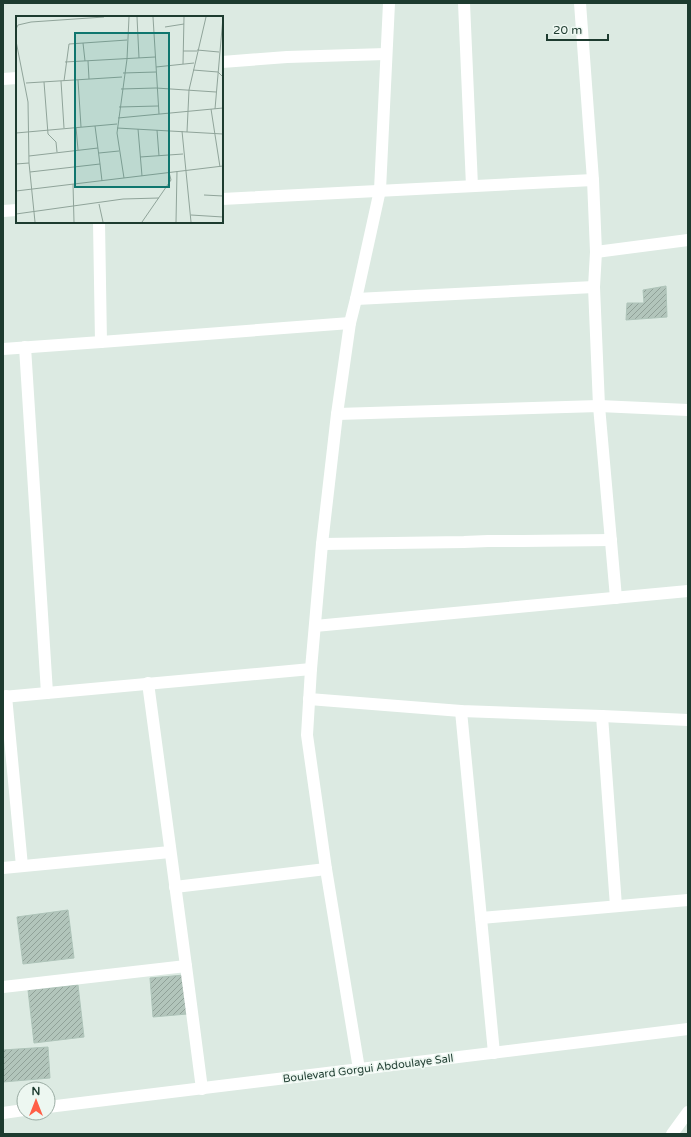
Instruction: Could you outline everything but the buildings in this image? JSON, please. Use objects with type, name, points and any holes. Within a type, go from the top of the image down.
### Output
[{"type":"street","points":[[359,1069],[326,870],[307,735],[322,544],[337,414],[350,322],[380,190],[389,3]]},
{"type":"street","points":[[464,3],[472,186]]},
{"type":"street","points":[[580,3],[593,180],[596,252],[594,287],[600,406],[616,598]]},
{"type":"street","points":[[223,62],[287,57],[386,54]]},
{"type":"street","points":[[3,79],[16,78]]},
{"type":"street","points":[[223,199],[593,180]]},
{"type":"street","points":[[3,211],[16,210]]},
{"type":"street","points":[[99,223],[101,342]]},
{"type":"street","points":[[596,252],[688,240]]},
{"type":"street","points":[[356,299],[594,287]]},
{"type":"street","points":[[3,349],[350,322]]},
{"type":"street","points":[[25,348],[47,693]]},
{"type":"street","points":[[337,414],[600,406],[688,410]]},
{"type":"street","points":[[322,544],[611,540]]},
{"type":"street","points":[[315,626],[688,591]]},
{"type":"street","points":[[22,866],[5,696],[311,669]]},
{"type":"street","points":[[148,683],[202,1089]]},
{"type":"street","points":[[309,699],[461,711],[688,720]]},
{"type":"street","points":[[461,711],[494,1053]]},
{"type":"street","points":[[602,716],[616,906]]},
{"type":"street","points":[[3,868],[170,852]]},
{"type":"street","points":[[175,887],[326,870]]},
{"type":"street","points":[[481,918],[688,900]]},
{"type":"street","points":[[3,987],[186,966]]},
{"type":"street","name":"Boulevard Gorgui Abdoulaye Sall","points":[[56,1107],[688,1029]]},
{"type":"street","points":[[3,1113],[16,1111]]},
{"type":"street","points":[[672,1134],[688,1112]]}]
